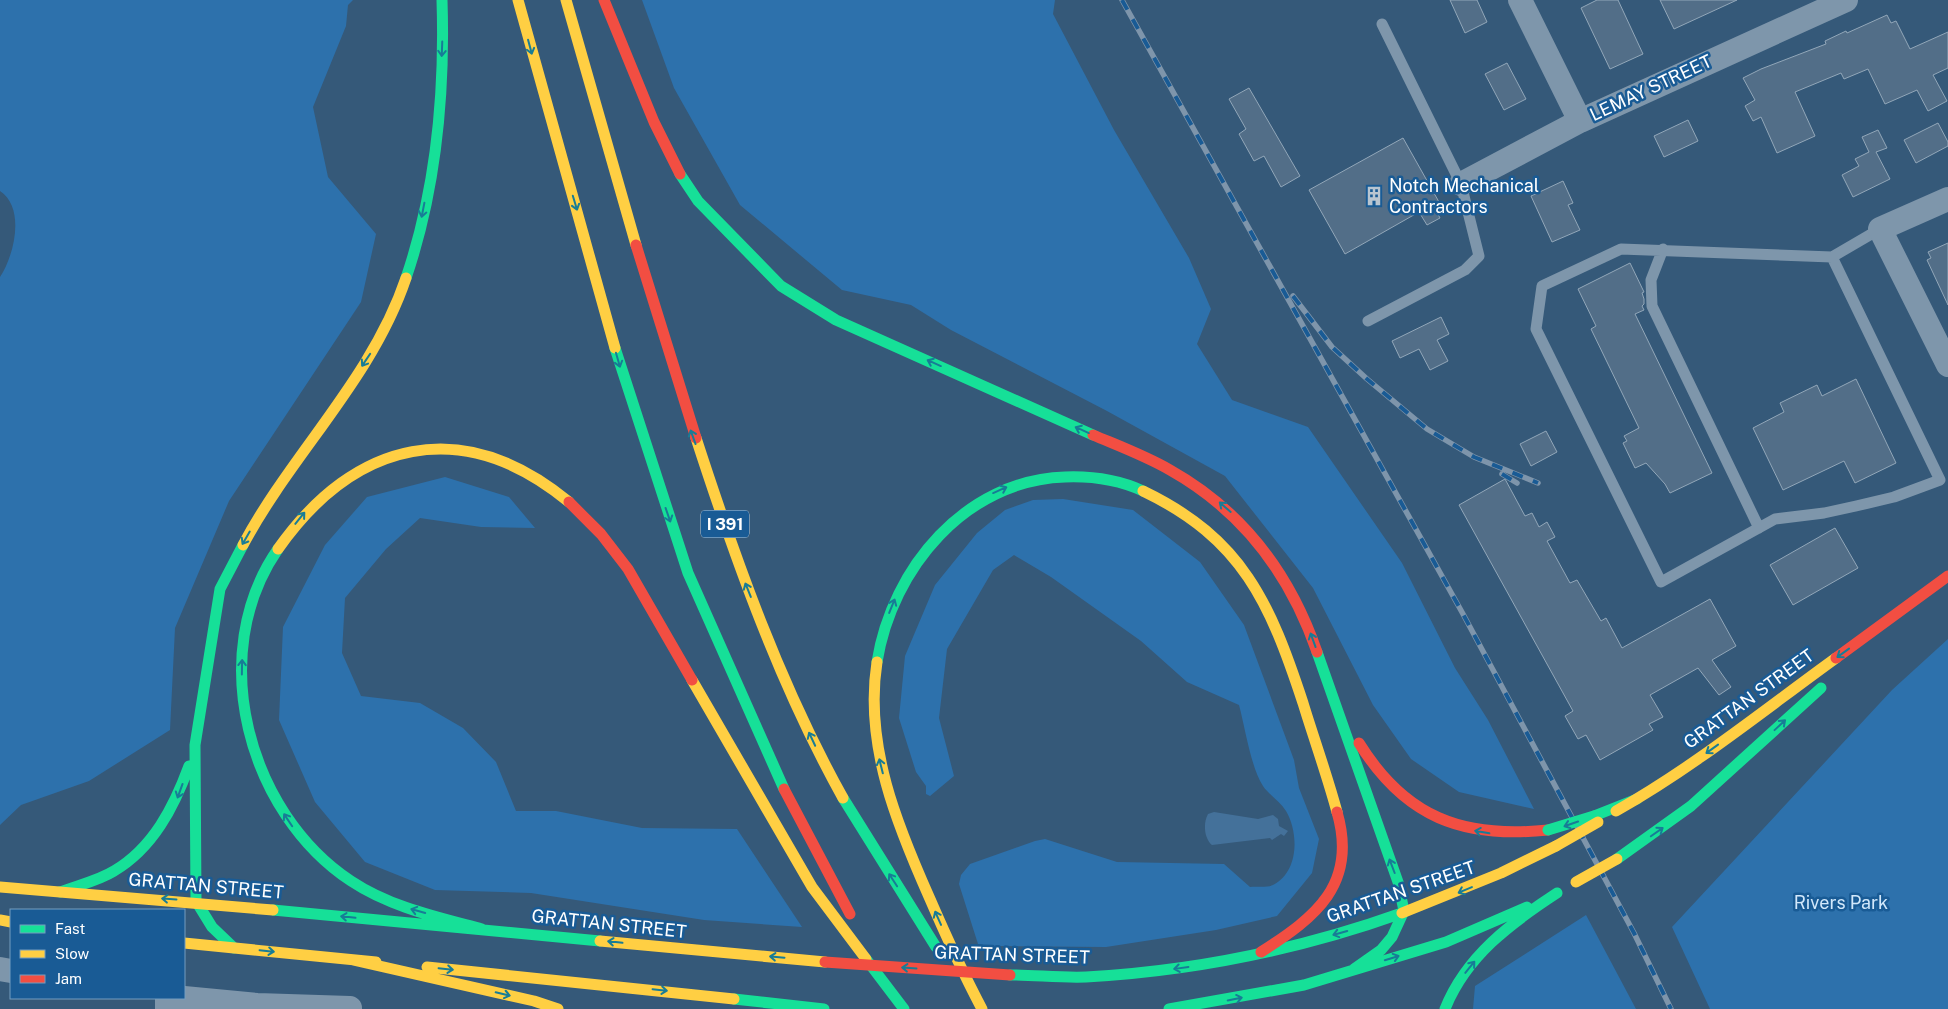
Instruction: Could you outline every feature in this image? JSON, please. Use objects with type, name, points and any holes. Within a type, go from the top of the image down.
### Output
[{"type":"main road","points":[[234,948],[219,936],[205,920],[196,901],[196,745],[220,589],[257,519],[326,422],[378,341],[398,302],[415,252],[437,146],[443,30],[442,0]]},
{"type":"main road","name":"I 391","points":[[518,0],[619,362],[688,573],[779,780],[857,926],[911,1009]]},
{"type":"main road","name":"I 391","points":[[566,0],[626,216],[689,426],[774,654],[819,755],[866,838],[976,1009]]},
{"type":"main road","points":[[604,0],[654,122],[673,163],[698,202],[781,286],[836,320],[1169,469],[1214,498],[1246,526],[1280,570],[1306,621],[1330,686],[1373,816],[1398,882],[1403,913],[1392,937],[1381,950],[1354,969]]},
{"type":"main road","points":[[482,930],[403,906],[374,895],[344,877],[318,855],[291,826],[272,795],[254,750],[243,697],[242,659],[247,622],[260,582],[284,540],[315,502],[343,479],[394,455],[415,450],[450,449],[474,452],[510,463],[557,493],[594,527],[613,548],[628,569],[812,887],[904,1009]]},
{"type":"main road","points":[[982,1009],[962,972],[908,847],[880,765],[874,712],[875,670],[882,633],[894,600],[927,547],[966,510],[981,500],[1013,485],[1032,479],[1053,475],[1095,475],[1129,483],[1163,499],[1210,531],[1248,576],[1271,614],[1292,668],[1344,837],[1343,858],[1336,884],[1324,904],[1305,924],[1260,952]]},
{"type":"main road","name":"GRATTAN STREET","points":[[0,888],[196,901],[825,962],[1010,975],[1084,977],[1182,968],[1296,945],[1403,913],[1490,879],[1556,846],[1596,819],[1637,799],[1709,751],[1948,576]]},
{"type":"main road","name":"GRATTAN STREET","points":[[1844,667],[1925,593]]},
{"type":"main road","name":"GRATTAN STREET","points":[[1169,1009],[1304,985],[1446,942],[1558,893],[1617,859],[1691,806],[1830,680]]},
{"type":"main road","points":[[1330,686],[1362,748],[1377,772],[1412,804],[1445,822],[1475,830],[1511,834],[1548,830],[1596,819]]},
{"type":"main road","points":[[60,892],[114,871],[144,846],[164,822],[178,797],[196,745]]},
{"type":"main road","points":[[1445,1009],[1459,982],[1490,944],[1513,923],[1558,893]]},
{"type":"main road","points":[[185,943],[616,985],[824,1009]]},
{"type":"main road","points":[[353,960],[534,1001],[558,1009]]},
{"type":"street","points":[[1520,0],[1580,121]]},
{"type":"street","name":"LEMAY STREET","points":[[1461,184],[1580,121],[1846,0]]},
{"type":"street","points":[[1948,199],[1880,229],[1948,365]]},
{"type":"street","points":[[185,998],[257,1005],[350,1008]]},
{"type":"lane","points":[[1368,322],[1465,270],[1479,256],[1461,184],[1382,24]]},
{"type":"lane","points":[[1832,257],[1944,479],[1894,496],[1824,514],[1775,519],[1661,582],[1536,329],[1542,286],[1621,249],[1663,249],[1832,257],[1880,229]]},
{"type":"lane","points":[[1663,249],[1652,280],[1652,306],[1759,528]]},
{"type":"green space","points":[[0,0],[353,0],[348,5],[346,26],[313,107],[328,177],[376,234],[361,302],[229,501],[175,628],[170,730],[89,781],[21,805],[0,825],[0,277],[10,257],[15,233],[15,220],[13,209],[8,199],[0,191]]},
{"type":"green space","points":[[642,0],[1055,0],[1053,14],[1114,130],[1189,258],[1211,309],[1197,344],[1232,400],[1308,427],[1402,563],[1455,668],[1488,720],[1534,809],[1459,792],[1411,759],[1373,705],[1313,588],[1225,476],[1107,411],[951,330],[911,305],[842,290],[740,205],[674,88]]},
{"type":"green space","points":[[445,477],[509,497],[535,528],[481,527],[420,518],[386,549],[345,598],[342,653],[361,696],[420,703],[463,728],[496,762],[516,811],[556,811],[642,828],[737,829],[802,927],[704,920],[531,893],[435,890],[365,862],[315,802],[279,720],[283,627],[325,545],[367,497]]},
{"type":"green space","points":[[1063,499],[1133,510],[1200,562],[1244,625],[1294,760],[1299,788],[1319,839],[1312,873],[1277,916],[1216,930],[1106,947],[989,946],[978,944],[959,884],[961,875],[970,864],[1035,841],[1045,839],[1117,862],[1224,864],[1250,887],[1273,885],[1282,879],[1292,862],[1294,841],[1290,820],[1281,804],[1263,786],[1255,769],[1239,705],[1187,682],[1141,641],[1051,577],[1014,555],[993,570],[947,649],[939,718],[954,776],[930,796],[926,794],[926,786],[916,772],[899,718],[905,656],[935,585],[977,533],[1005,510],[1033,500]]},
{"type":"green space","name":"Rivers Park","points":[[1948,639],[1948,1009],[1710,1009],[1672,927],[1892,690]]},
{"type":"green space","points":[[1586,915],[1636,1009],[1473,1009],[1475,986]]},
{"type":"shaded area","points":[[1214,812],[1258,819],[1273,815],[1278,819],[1279,826],[1288,831],[1284,836],[1281,834],[1272,840],[1270,838],[1212,845],[1207,838],[1205,826],[1208,814]]},
{"type":"building","points":[[1450,0],[1477,0],[1487,22],[1465,33]]},
{"type":"building","points":[[1597,0],[1618,0],[1643,54],[1610,69],[1581,8]]},
{"type":"building","points":[[1660,0],[1737,0],[1674,29]]},
{"type":"building","points":[[1887,15],[1891,23],[1896,21],[1910,49],[1948,32],[1948,68],[1933,75],[1947,101],[1928,111],[1917,90],[1885,104],[1868,69],[1844,79],[1841,73],[1795,92],[1815,136],[1777,153],[1761,117],[1753,121],[1745,106],[1755,100],[1743,78],[1761,69],[1826,44],[1825,41],[1846,31],[1847,33]]},
{"type":"building","points":[[1507,63],[1526,99],[1504,110],[1485,74]]},
{"type":"building","points":[[1249,88],[1300,176],[1281,187],[1264,156],[1254,161],[1239,134],[1246,129],[1229,99]]},
{"type":"building","points":[[1688,120],[1698,141],[1664,157],[1654,136]]},
{"type":"building","points":[[1938,123],[1948,142],[1948,146],[1916,163],[1904,140]]},
{"type":"building","points":[[1878,130],[1887,148],[1876,152],[1890,179],[1853,197],[1842,175],[1859,166],[1855,159],[1869,152],[1862,137]]},
{"type":"building","name":"Notch Mechanical Contractors","points":[[1403,138],[1439,202],[1433,205],[1440,218],[1427,225],[1419,212],[1345,254],[1309,190]]},
{"type":"building","points":[[1563,181],[1573,203],[1568,205],[1580,230],[1552,242],[1531,196]]},
{"type":"building","points":[[1948,243],[1948,305],[1927,260],[1931,258],[1928,252]]},
{"type":"building","points":[[1630,263],[1644,292],[1642,293],[1644,304],[1642,306],[1644,310],[1635,314],[1712,473],[1670,493],[1665,484],[1646,463],[1635,468],[1623,443],[1627,441],[1624,436],[1639,428],[1591,329],[1596,326],[1578,289]]},
{"type":"building","points":[[1441,317],[1449,334],[1437,340],[1448,361],[1430,370],[1419,349],[1400,358],[1392,341]]},
{"type":"building","points":[[1856,379],[1896,463],[1855,483],[1844,461],[1783,490],[1753,428],[1784,412],[1780,403],[1817,385],[1822,396]]},
{"type":"building","points":[[1546,431],[1557,452],[1531,466],[1520,444]]},
{"type":"building","points":[[1505,479],[1525,516],[1532,513],[1539,527],[1547,522],[1555,537],[1547,541],[1570,583],[1577,580],[1601,621],[1606,618],[1622,648],[1710,599],[1736,646],[1712,660],[1731,687],[1719,695],[1698,668],[1650,695],[1663,717],[1649,724],[1653,730],[1600,760],[1586,735],[1578,739],[1565,716],[1573,711],[1459,505]]},
{"type":"building","points":[[1835,528],[1858,568],[1793,605],[1770,565]]},
{"type":"railway","points":[[1122,0],[1463,614],[1634,933],[1671,1009]]},
{"type":"railway","points":[[1293,296],[1332,347],[1427,429],[1474,457],[1538,483]]},
{"type":"railway","points":[[1502,474],[1517,483]]},
{"type":"traffic: fast","points":[[406,278],[425,211],[436,141],[442,70],[442,0]]},
{"type":"traffic: fast","points":[[680,174],[698,201],[781,286],[836,320],[1093,435]]},
{"type":"traffic: fast","points":[[615,348],[688,573],[784,789]]},
{"type":"traffic: fast","points":[[877,662],[885,627],[899,594],[917,563],[939,535],[966,512],[996,494],[1029,482],[1065,477],[1105,480],[1143,491]]},
{"type":"traffic: fast","points":[[234,948],[212,927],[196,901],[195,745],[220,589],[243,545]]},
{"type":"traffic: fast","points":[[278,549],[256,591],[244,636],[242,682],[248,729],[263,774],[286,815],[315,852],[351,881],[382,898],[398,904],[482,929]]},
{"type":"traffic: fast","points":[[1317,652],[1398,882],[1404,911],[1392,937],[1381,950],[1354,969]]},
{"type":"traffic: fast","points":[[1617,859],[1691,806],[1821,688]]},
{"type":"traffic: fast","points":[[60,892],[95,880],[114,871],[140,851],[169,811],[189,766]]},
{"type":"traffic: fast","points":[[843,798],[936,947]]},
{"type":"traffic: fast","points":[[1594,816],[1637,799]]},
{"type":"traffic: fast","points":[[1548,830],[1594,816]]},
{"type":"traffic: fast","points":[[1445,1009],[1465,973],[1492,942],[1523,916],[1557,893]]},
{"type":"traffic: fast","points":[[1169,1009],[1304,985],[1446,942],[1527,907]]},
{"type":"traffic: fast","points":[[273,910],[600,941]]},
{"type":"traffic: fast","points":[[1010,975],[1086,977],[1166,970],[1206,964],[1325,937],[1402,913]]},
{"type":"traffic: fast","points":[[866,959],[904,1009]]},
{"type":"traffic: fast","points":[[734,999],[824,1009]]},
{"type":"traffic: slow","points":[[518,0],[615,348]]},
{"type":"traffic: slow","points":[[566,0],[636,245]]},
{"type":"traffic: slow","points":[[243,545],[284,479],[352,383],[373,349],[391,315],[406,278]]},
{"type":"traffic: slow","points":[[696,438],[743,576],[779,667],[820,755],[843,798]]},
{"type":"traffic: slow","points":[[278,549],[308,512],[341,483],[376,463],[412,452],[450,449],[489,457],[529,474],[569,502]]},
{"type":"traffic: slow","points":[[1143,491],[1177,510],[1206,530],[1229,553],[1248,577],[1278,634],[1291,667],[1337,812]]},
{"type":"traffic: slow","points":[[1616,811],[1701,757],[1836,658]]},
{"type":"traffic: slow","points":[[877,662],[874,693],[875,724],[886,784],[895,813],[918,871],[982,1009]]},
{"type":"traffic: slow","points":[[692,680],[812,887],[866,959]]},
{"type":"traffic: slow","points":[[1556,846],[1598,822]]},
{"type":"traffic: slow","points":[[1402,913],[1501,873],[1556,846]]},
{"type":"traffic: slow","points":[[1576,882],[1617,859]]},
{"type":"traffic: slow","points":[[0,887],[273,910]]},
{"type":"traffic: slow","points":[[0,920],[10,922]]},
{"type":"traffic: slow","points":[[600,941],[825,962]]},
{"type":"traffic: slow","points":[[185,943],[376,962]]},
{"type":"traffic: slow","points":[[353,960],[534,1001],[558,1009]]},
{"type":"traffic: slow","points":[[427,967],[734,999]]},
{"type":"traffic: jam","points":[[604,0],[654,122],[680,174]]},
{"type":"traffic: jam","points":[[636,245],[696,438]]},
{"type":"traffic: jam","points":[[1093,435],[1170,470],[1196,486],[1241,525],[1261,547],[1293,596],[1317,652]]},
{"type":"traffic: jam","points":[[569,502],[601,534],[628,569],[692,680]]},
{"type":"traffic: jam","points":[[1836,658],[1948,576]]},
{"type":"traffic: jam","points":[[1359,743],[1377,768],[1396,789],[1416,805],[1438,818],[1463,826],[1489,831],[1548,830]]},
{"type":"traffic: jam","points":[[784,789],[850,914]]},
{"type":"traffic: jam","points":[[1261,952],[1299,925],[1328,896],[1337,879],[1342,859],[1342,837],[1337,812]]},
{"type":"traffic: jam","points":[[825,962],[1010,975]]},
{"type":"place","name":"Notch Mechanical Contractors","points":[[1374,196]]}]
